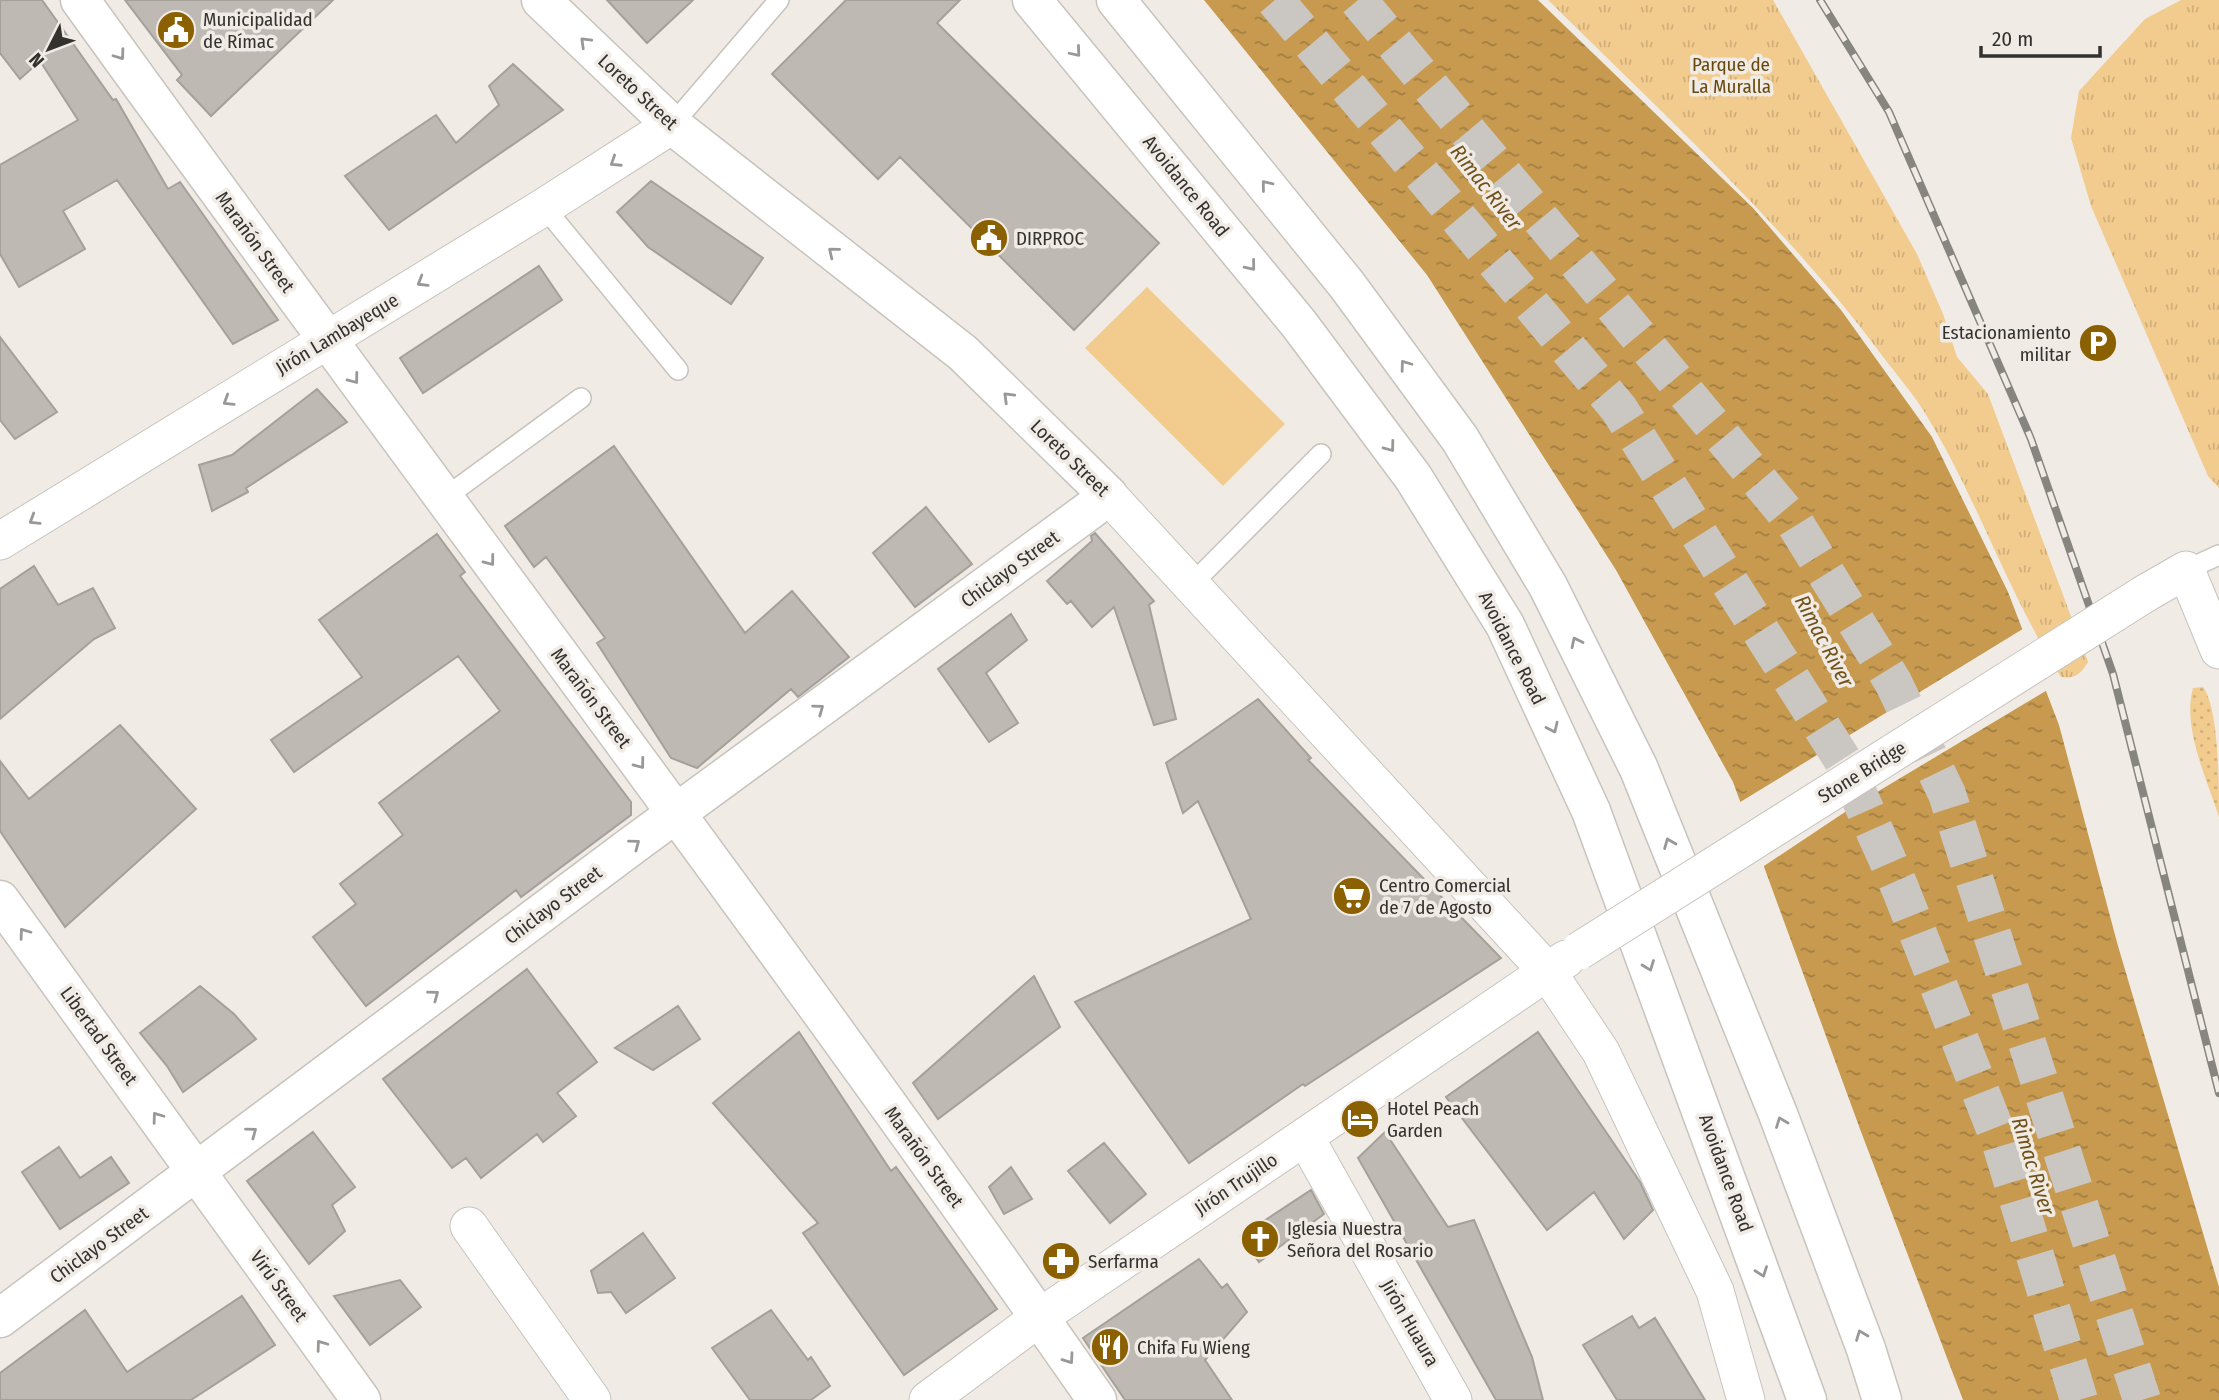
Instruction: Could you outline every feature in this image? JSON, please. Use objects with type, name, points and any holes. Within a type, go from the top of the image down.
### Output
[{"type":"main road","name":"Marañón Street","points":[[80,0],[326,341],[677,813],[1097,1400]]},
{"type":"main road","name":"Loreto Street","points":[[541,0],[672,125],[963,353],[1109,496]]},
{"type":"main road","name":"Avoidance Road","points":[[1032,0],[1307,335],[1413,477],[1505,625],[1591,811],[1807,1400]]},
{"type":"main road","points":[[1116,0],[1347,285],[1460,439],[1548,586],[1644,781],[1778,1114],[1866,1349],[1882,1400]]},
{"type":"main road","name":"Chiclayo Street","points":[[0,1318],[677,813],[1109,496]]},
{"type":"main road","name":"Libertad Street","points":[[0,900],[197,1173]]},
{"type":"main road","name":"Virú Street","points":[[197,1173],[361,1400]]},
{"type":"street","name":"Jirón Lambayeque","points":[[0,541],[544,207],[672,125]]},
{"type":"street","name":"Loreto Street","points":[[1109,496],[1547,971],[1601,1052],[1715,1291],[1746,1400]]},
{"type":"street","name":"Stone Bridge","points":[[1547,971],[2186,570]]},
{"type":"street","points":[[2186,570],[2219,650]]},
{"type":"street","name":"Jirón Trujillo","points":[[928,1400],[1040,1317],[1547,971]]},
{"type":"street","name":"Jirón Huaura","points":[[1305,1137],[1453,1400]]},
{"type":"street","points":[[469,1226],[592,1400]]},
{"type":"lane","points":[[672,125],[779,0]]},
{"type":"lane","points":[[544,207],[678,370]]},
{"type":"lane","points":[[443,499],[581,398]]},
{"type":"lane","points":[[1192,584],[1321,454]]},
{"type":"lane","points":[[2186,570],[2219,555]]},
{"type":"green space","name":"Parque de La Muralla","points":[[1548,0],[1773,0],[1917,254],[1943,314],[1957,357],[1988,394],[2088,662],[2080,673],[2061,677],[2025,614],[1963,482],[1928,418],[1841,303],[1761,212]]},
{"type":"green space","points":[[2181,0],[2219,0],[2219,488],[2208,476],[2091,206],[2071,138],[2079,91],[2145,19]]},
{"type":"green space","points":[[1147,287],[1285,424],[1223,486],[1085,348]]},
{"type":"green space","points":[[2203,687],[2215,729],[2219,817],[2197,753],[2191,720],[2193,688]]},
{"type":"water","name":"Rimac River","points":[[1204,0],[1538,0],[1753,208],[1841,310],[1932,437],[2008,592],[2059,725],[2118,946],[2219,1287],[2219,1400],[1963,1400],[1733,782],[1616,570],[1427,275]]},
{"type":"pier","points":[[2026,627],[2049,689],[1857,804],[1761,868],[1737,804]]},
{"type":"building","points":[[0,0],[42,0],[113,100],[116,99],[168,189],[180,182],[278,320],[233,344],[117,180],[63,211],[85,249],[19,287],[0,254],[0,165],[78,120],[40,61],[20,79],[0,53]]},
{"type":"building","points":[[125,0],[333,0],[211,116],[177,80],[182,75]]},
{"type":"building","points":[[607,0],[693,0],[647,43]]},
{"type":"building","points":[[846,0],[960,0],[937,23],[1159,243],[1074,330],[900,157],[878,179],[772,74]]},
{"type":"building","points":[[513,64],[563,110],[389,230],[345,176],[436,115],[456,143],[499,105],[489,86]]},
{"type":"building","points":[[651,181],[763,258],[731,304],[648,247],[617,212]]},
{"type":"building","points":[[539,266],[562,300],[423,393],[400,358]]},
{"type":"building","points":[[0,337],[57,412],[15,439],[0,420]]},
{"type":"building","points":[[317,389],[347,422],[246,488],[248,492],[212,511],[199,465],[232,455]]},
{"type":"building","points":[[614,446],[745,633],[792,591],[849,657],[798,697],[791,689],[697,768],[671,758],[597,643],[605,638],[546,557],[534,567],[505,526]]},
{"type":"building","points":[[926,507],[972,564],[915,607],[873,553]]},
{"type":"building","points":[[1095,533],[1154,601],[1149,605],[1176,719],[1154,725],[1114,607],[1092,627],[1071,601],[1067,604],[1047,581],[1092,541],[1091,536]]},
{"type":"building","points":[[437,534],[465,572],[460,576],[631,802],[631,815],[521,897],[516,890],[366,1006],[313,937],[356,904],[340,884],[403,835],[379,803],[500,711],[458,656],[294,772],[271,740],[362,677],[319,620]]},
{"type":"building","points":[[34,566],[58,605],[93,588],[115,628],[94,639],[0,719],[0,589]]},
{"type":"building","points":[[1011,614],[1027,640],[986,673],[1018,723],[989,742],[938,669]]},
{"type":"building","points":[[1258,699],[1311,758],[1308,760],[1501,958],[1305,1086],[1303,1084],[1189,1163],[1075,1002],[1251,919],[1198,801],[1183,813],[1166,763]]},
{"type":"building","points":[[120,725],[196,809],[65,927],[0,831],[0,761],[29,799]]},
{"type":"building","points":[[527,969],[597,1062],[557,1093],[576,1116],[543,1142],[537,1134],[481,1178],[466,1158],[452,1168],[383,1079]]},
{"type":"building","points":[[1034,976],[1060,1027],[938,1119],[913,1083]]},
{"type":"building","points":[[200,986],[234,1014],[256,1039],[183,1092],[167,1066],[140,1033]]},
{"type":"building","points":[[678,1006],[700,1039],[653,1070],[615,1048]]},
{"type":"building","points":[[799,1032],[891,1171],[896,1167],[997,1309],[904,1375],[803,1233],[818,1223],[713,1103]]},
{"type":"building","points":[[1538,1032],[1640,1182],[1653,1210],[1624,1239],[1594,1192],[1547,1230],[1446,1097]]},
{"type":"building","points":[[313,1132],[355,1187],[332,1205],[345,1231],[309,1264],[247,1181]]},
{"type":"building","points":[[1385,1132],[1448,1227],[1474,1220],[1532,1357],[1543,1400],[1496,1400],[1358,1158]]},
{"type":"building","points":[[1104,1143],[1146,1194],[1110,1223],[1068,1171]]},
{"type":"building","points":[[59,1147],[80,1178],[111,1157],[129,1183],[60,1229],[22,1172]]},
{"type":"building","points":[[1011,1167],[1032,1199],[1004,1214],[989,1187]]},
{"type":"building","points":[[1311,1190],[1324,1214],[1259,1262],[1241,1236]]},
{"type":"building","points":[[643,1233],[675,1278],[626,1313],[611,1292],[598,1293],[591,1271]]},
{"type":"building","points":[[1199,1259],[1222,1288],[1227,1284],[1247,1312],[1205,1360],[1232,1400],[1125,1400],[1083,1338]]},
{"type":"building","points":[[400,1280],[421,1307],[370,1345],[334,1296]]},
{"type":"building","points":[[242,1296],[275,1345],[191,1400],[0,1400],[0,1373],[85,1310],[127,1372]]},
{"type":"building","points":[[771,1310],[808,1360],[811,1357],[830,1386],[811,1400],[750,1400],[712,1348]]},
{"type":"building","points":[[1632,1316],[1639,1328],[1655,1318],[1705,1400],[1617,1400],[1583,1345]]},
{"type":"tunnel","points":[[1275,0],[1619,409],[1844,762],[1900,888],[2001,1144],[2079,1400]]},
{"type":"tunnel","points":[[1358,0],[1796,525],[1893,682],[1947,794],[2142,1400]]},
{"type":"railway","points":[[1820,0],[1889,112],[2031,439],[2113,674],[2219,1093]]},
{"type":"place","name":"Municipalidad de Rímac","points":[[176,30]]},
{"type":"place","name":"DIRPROC","points":[[989,238]]},
{"type":"place","name":"Estacionamiento militar","points":[[2098,343]]},
{"type":"place","name":"Centro Comercial de 7 de Agosto","points":[[1352,896]]},
{"type":"place","name":"Hotel Peach Garden","points":[[1360,1119]]},
{"type":"place","name":"Iglesia Nuestra Señora del Rosario","points":[[1260,1239]]},
{"type":"place","name":"Serfarma","points":[[1061,1261]]},
{"type":"place","name":"Chifa Fu Wieng","points":[[1110,1347]]}]
